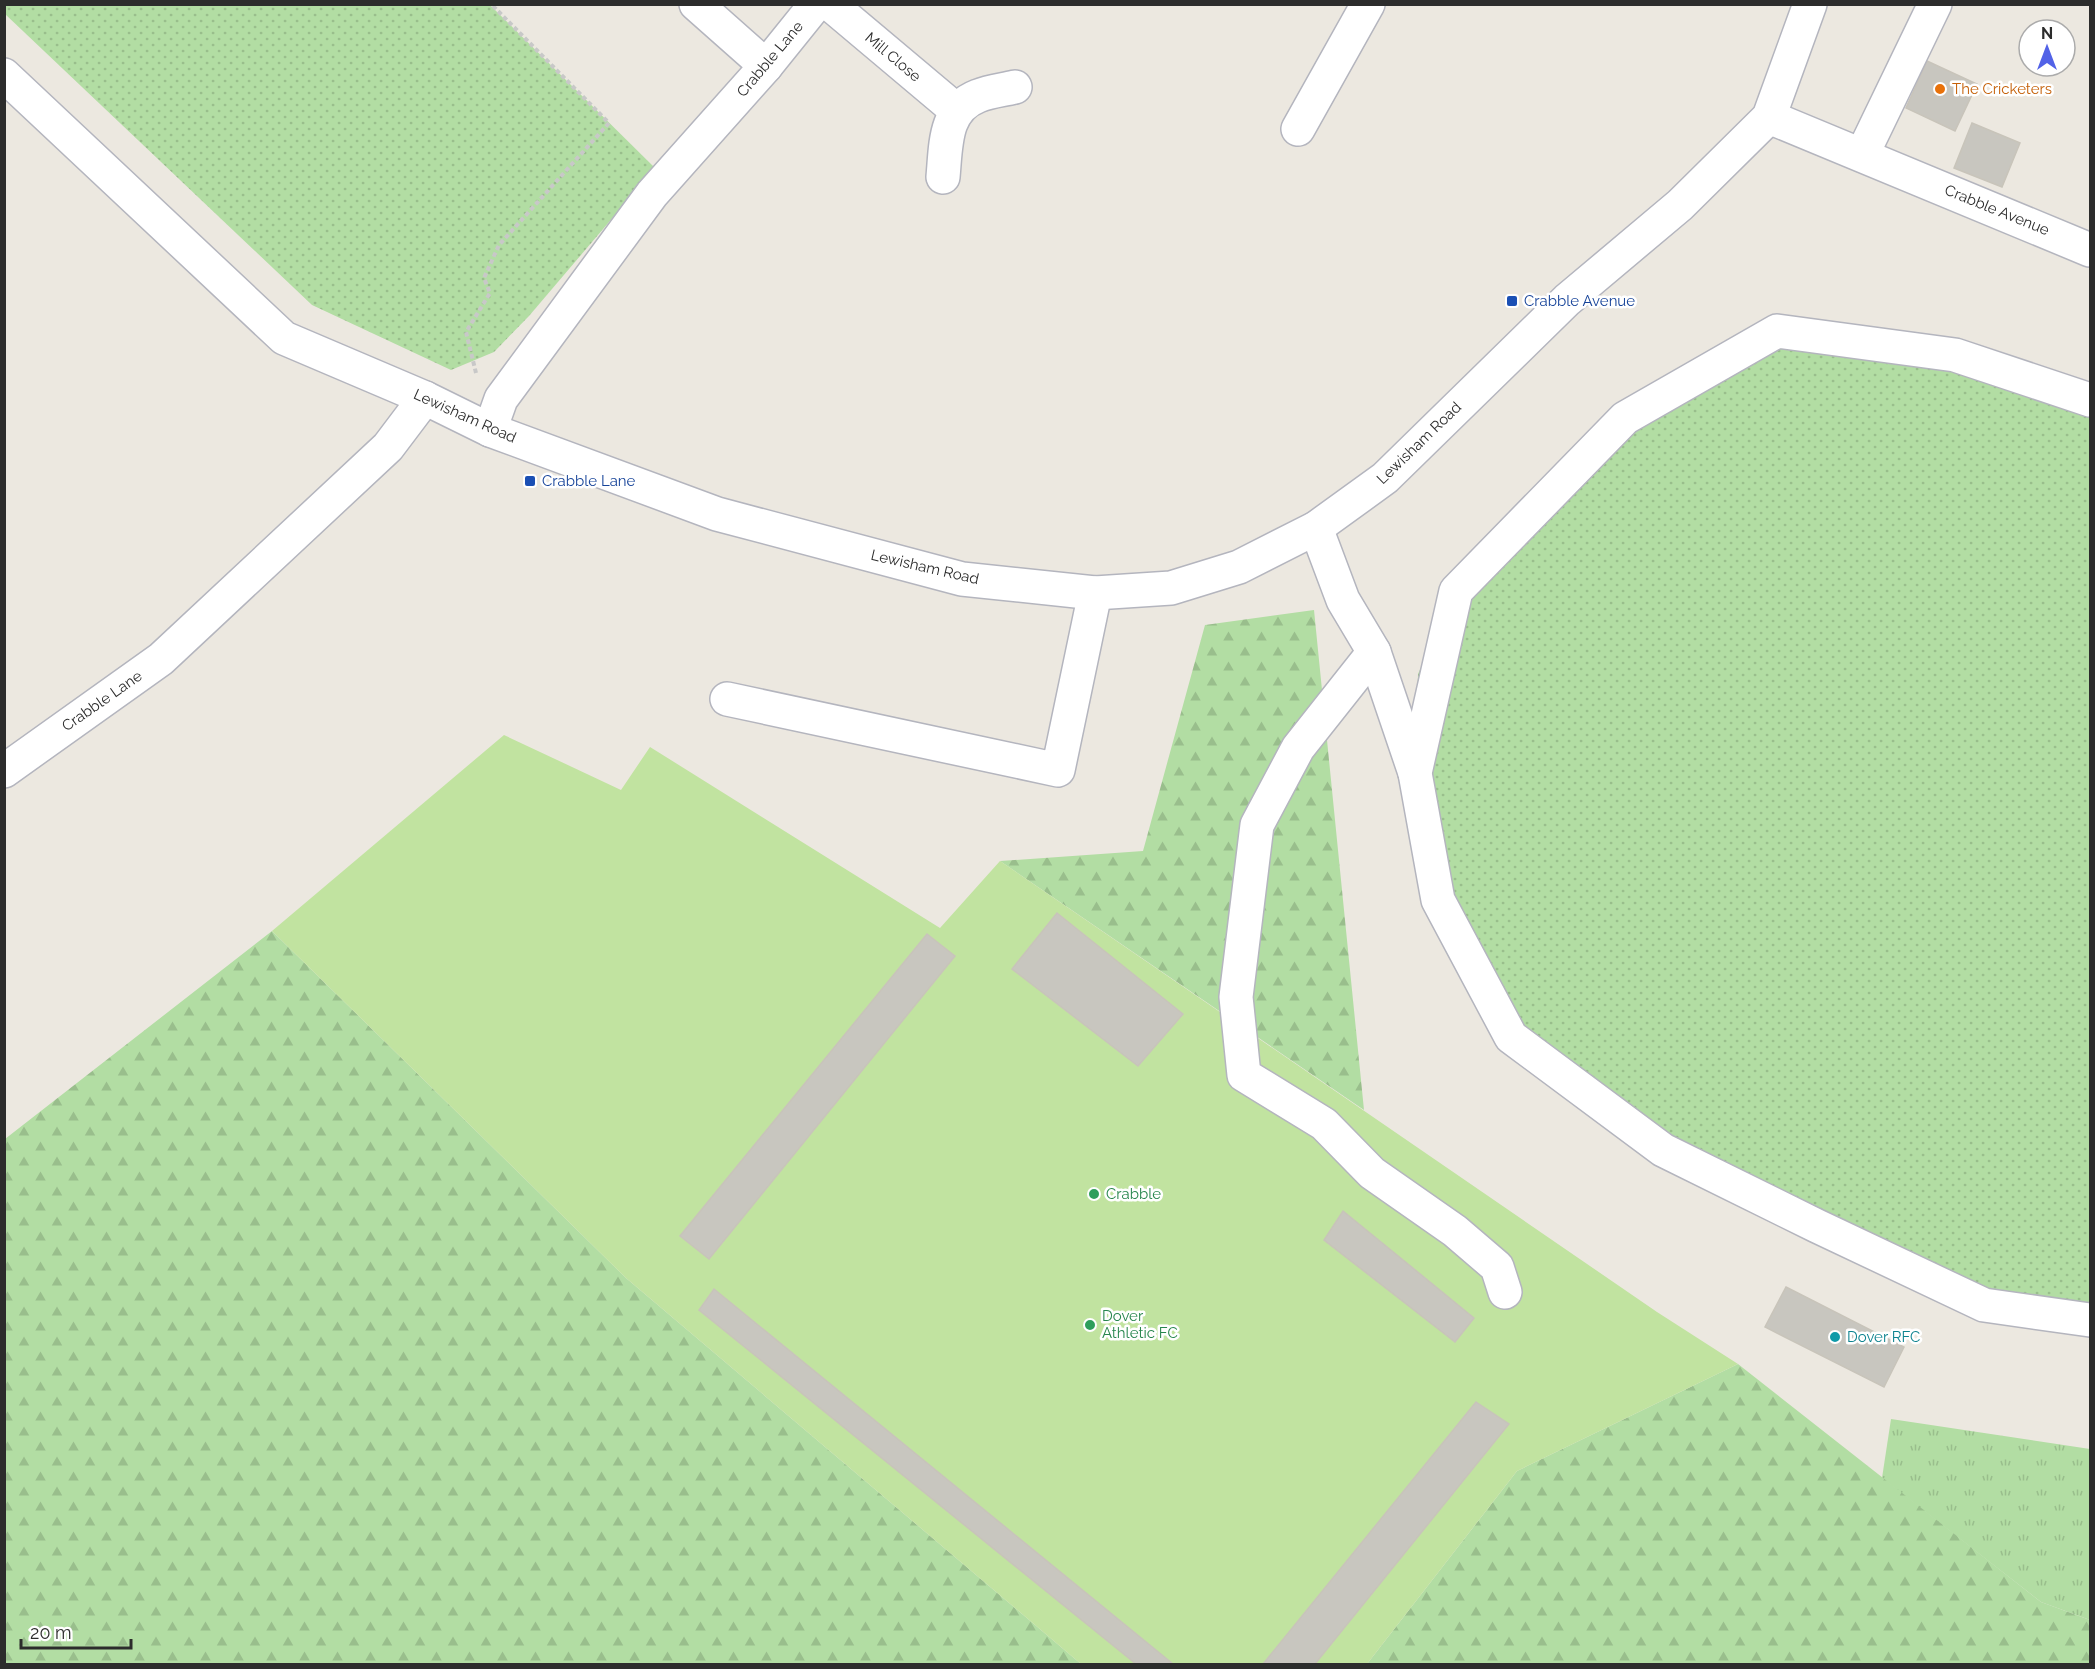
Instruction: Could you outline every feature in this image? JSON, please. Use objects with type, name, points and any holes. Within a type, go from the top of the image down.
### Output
[{"type":"street","points":[[696,4],[766,66]]},
{"type":"street","name":"Crabble Lane","points":[[490,430],[501,399],[652,194],[766,66],[816,4]]},
{"type":"street","name":"Mill Close","points":[[830,4],[956,110]]},
{"type":"street","points":[[1298,129],[1368,4]]},
{"type":"street","name":"Lewisham Road","points":[[4,75],[284,338],[425,398],[490,430],[717,514],[962,579],[1095,593],[1172,588],[1239,567],[1316,528],[1385,478],[1567,300],[1680,205],[1769,117],[1810,4]]},
{"type":"street","points":[[1862,155],[1935,4]]},
{"type":"street","points":[[943,177],[946,135],[956,110],[977,96],[1015,87]]},
{"type":"street","name":"Crabble Avenue","points":[[1769,117],[2091,250]]},
{"type":"street","points":[[1415,773],[1456,591],[1625,418],[1777,331],[1955,355],[2091,400]]},
{"type":"street","name":"Crabble Lane","points":[[4,771],[161,659],[388,447],[425,398]]},
{"type":"street","points":[[1316,528],[1343,600],[1374,652],[1415,773],[1438,900],[1511,1037],[1664,1150],[1817,1226],[1984,1305],[2091,1320]]},
{"type":"street","points":[[727,699],[1058,770],[1095,593]]},
{"type":"street","points":[[1374,652],[1298,748],[1257,825],[1236,997],[1244,1075],[1324,1124],[1372,1173],[1455,1231],[1497,1267],[1505,1292]]},
{"type":"path","points":[[490,430],[466,332],[490,293],[484,278],[499,245],[609,123],[491,4]]},
{"type":"green space","points":[[4,5],[490,5],[655,168],[529,316],[494,352],[451,370],[312,305],[5,14]]},
{"type":"green space","points":[[1769,331],[2090,400],[2090,1320],[1984,1305],[1817,1226],[1511,1037],[1438,900],[1415,773],[1418,674],[1456,591],[1625,418]]},
{"type":"green space","points":[[1314,610],[1364,1110],[1000,861],[1143,851],[1205,625]]},
{"type":"green space","name":"Crabble","points":[[504,735],[621,790],[650,747],[940,928],[1000,861],[1657,1312],[1738,1364],[1517,1471],[1367,1664],[1081,1664],[626,1278],[272,931]]},
{"type":"green space","points":[[272,931],[626,1278],[1081,1664],[5,1664],[5,1139]]},
{"type":"green space","points":[[1738,1364],[2041,1602],[2090,1620],[2090,1664],[1367,1664],[1517,1471]]},
{"type":"green space","points":[[1891,1419],[2090,1449],[2090,1620],[2041,1602],[1882,1478]]},
{"type":"building","points":[[1927,61],[1977,84],[1955,131],[1906,108]]},
{"type":"building","points":[[1972,123],[2020,143],[2002,187],[1954,168]]},
{"type":"building","points":[[1057,913],[1183,1014],[1138,1066],[1012,969]]},
{"type":"building","points":[[927,934],[955,956],[709,1259],[680,1236]]},
{"type":"building","points":[[1343,1211],[1474,1318],[1455,1342],[1324,1240]]},
{"type":"building","name":"Dover RFC","points":[[1786,1287],[1904,1347],[1884,1387],[1765,1327]]},
{"type":"building","points":[[714,1289],[1173,1664],[1136,1664],[699,1310]]},
{"type":"building","points":[[1476,1402],[1509,1424],[1315,1664],[1263,1664]]},
{"type":"place","name":"The Cricketers","points":[[1940,89]]},
{"type":"place","name":"Crabble Avenue","points":[[1512,301]]},
{"type":"place","name":"Crabble Lane","points":[[530,481]]},
{"type":"place","name":"Crabble","points":[[1094,1194]]},
{"type":"place","name":"Dover Athletic FC","points":[[1090,1325]]},
{"type":"place","name":"Dover RFC","points":[[1835,1337]]}]
